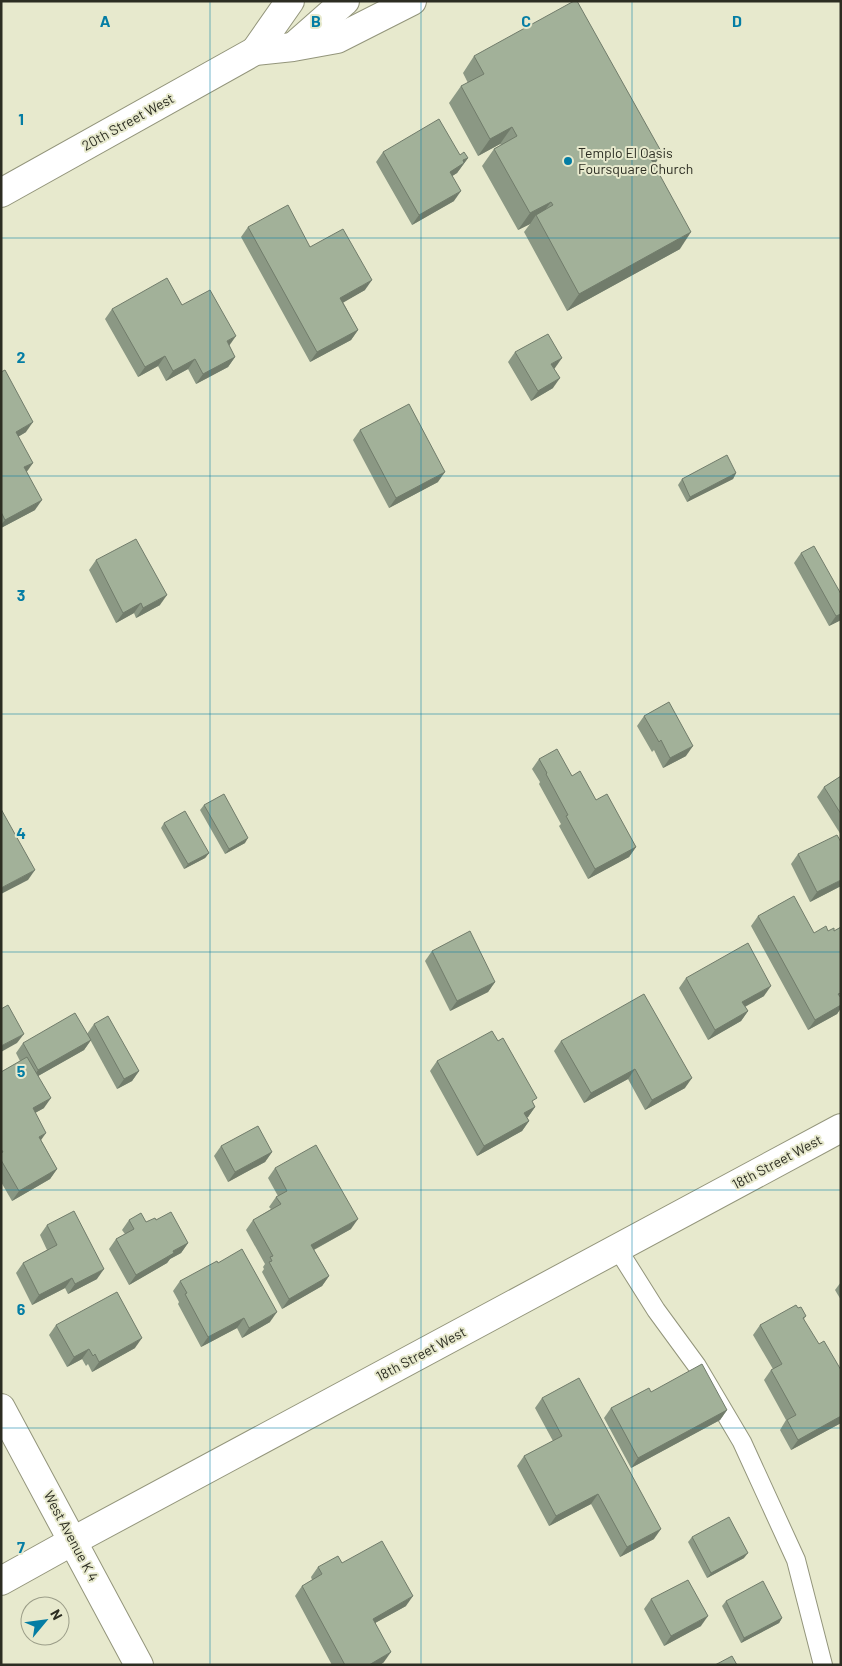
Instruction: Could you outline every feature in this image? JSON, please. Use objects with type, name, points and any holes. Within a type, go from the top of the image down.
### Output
[{"type":"street","name":"20th Street West","points":[[255,51],[290,1]]},
{"type":"street","points":[[293,48],[345,1]]},
{"type":"street","name":"20th Street West","points":[[1,193],[255,51],[293,48],[337,39],[412,1]]},
{"type":"street","name":"18th Street West","points":[[1,1581],[73,1540],[841,1128]]},
{"type":"street","name":"West Avenue K 4","points":[[1,1408],[139,1665]]},
{"type":"lane","points":[[617,1248],[656,1310],[698,1366],[742,1442],[796,1560],[823,1665]]},
{"type":"building","name":"Templo El Oasis Foursquare Church","points":[[577,1],[662,153],[651,159],[691,232],[579,294],[536,215],[553,205],[551,202],[530,213],[494,149],[517,136],[512,127],[490,139],[461,86],[484,74],[474,56]]},
{"type":"building","points":[[439,119],[460,155],[464,152],[468,158],[450,172],[461,191],[419,215],[383,152]]},
{"type":"building","points":[[288,205],[310,247],[343,229],[372,280],[340,298],[358,330],[317,352],[248,227]]},
{"type":"building","points":[[167,278],[182,305],[210,290],[236,336],[227,341],[235,357],[203,374],[195,359],[173,371],[165,356],[145,367],[112,309]]},
{"type":"building","points":[[548,334],[562,358],[551,364],[560,378],[538,391],[515,352]]},
{"type":"building","points":[[5,370],[33,422],[16,432],[33,463],[24,467],[42,500],[5,520],[1,512],[1,372]]},
{"type":"building","points":[[409,404],[445,472],[396,498],[360,430]]},
{"type":"building","points":[[727,455],[736,473],[690,497],[682,479]]},
{"type":"building","points":[[136,539],[167,595],[143,608],[141,603],[123,613],[96,560]]},
{"type":"building","points":[[814,546],[841,594],[841,614],[836,616],[801,553]]},
{"type":"building","points":[[669,702],[693,746],[670,758],[661,740],[659,742],[644,716]]},
{"type":"building","points":[[557,749],[572,776],[580,771],[596,800],[607,794],[636,847],[595,869],[566,816],[568,815],[539,759]]},
{"type":"building","points":[[841,776],[841,814],[824,787]]},
{"type":"building","points":[[224,794],[248,838],[229,849],[204,805]]},
{"type":"building","points":[[1,809],[35,870],[1,888]]},
{"type":"building","points":[[185,811],[209,853],[188,864],[164,823]]},
{"type":"building","points":[[837,835],[841,842],[841,880],[817,892],[798,854]]},
{"type":"building","points":[[794,896],[814,933],[826,926],[828,931],[834,928],[834,931],[841,927],[841,993],[838,994],[841,998],[841,1005],[815,1020],[758,916]]},
{"type":"building","points":[[470,931],[495,982],[457,1001],[432,951]]},
{"type":"building","points":[[748,943],[771,986],[742,1002],[748,1011],[715,1030],[686,978]]},
{"type":"building","points":[[644,994],[692,1078],[652,1100],[635,1069],[591,1093],[561,1041]]},
{"type":"building","points":[[8,1005],[24,1034],[1,1046],[1,1009]]},
{"type":"building","points":[[75,1013],[91,1040],[38,1070],[23,1043]]},
{"type":"building","points":[[108,1016],[139,1071],[124,1079],[94,1024]]},
{"type":"building","points":[[492,1031],[498,1041],[503,1038],[537,1098],[532,1101],[535,1107],[524,1113],[529,1121],[484,1146],[437,1061]]},
{"type":"building","points":[[27,1057],[51,1098],[33,1108],[46,1133],[39,1137],[57,1169],[19,1191],[1,1160],[1,1153],[3,1152],[1,1149],[1,1072]]},
{"type":"building","points":[[258,1126],[272,1152],[235,1172],[221,1146]]},
{"type":"building","points":[[316,1145],[358,1219],[311,1245],[329,1276],[289,1299],[269,1262],[272,1261],[270,1257],[273,1256],[253,1220],[281,1204],[276,1197],[287,1191],[275,1168]]},
{"type":"building","points":[[74,1211],[104,1269],[75,1284],[72,1278],[39,1295],[23,1263],[57,1245],[47,1225]]},
{"type":"building","points":[[171,1212],[188,1243],[136,1275],[116,1239],[134,1229],[129,1220],[141,1213],[146,1222],[155,1218],[156,1220]]},
{"type":"building","points":[[242,1249],[277,1312],[249,1328],[244,1318],[208,1337],[180,1281]]},
{"type":"building","points":[[117,1292],[142,1338],[99,1362],[95,1354],[93,1356],[89,1349],[74,1357],[56,1325]]},
{"type":"building","points":[[796,1305],[798,1308],[801,1307],[806,1316],[803,1318],[819,1344],[824,1341],[841,1370],[841,1416],[798,1440],[787,1420],[796,1415],[771,1370],[782,1364],[760,1325]]},
{"type":"building","points":[[702,1364],[727,1410],[638,1458],[611,1408],[649,1388],[651,1392]]},
{"type":"building","points":[[579,1378],[661,1529],[627,1547],[598,1494],[556,1516],[524,1456],[562,1436],[542,1398]]},
{"type":"building","points":[[729,1517],[748,1553],[711,1573],[692,1537]]},
{"type":"building","points":[[382,1541],[413,1596],[373,1619],[391,1652],[369,1665],[345,1665],[302,1586],[322,1574],[318,1567],[338,1556],[342,1563]]},
{"type":"building","points":[[688,1580],[708,1616],[671,1636],[651,1599]]},
{"type":"building","points":[[763,1581],[782,1618],[744,1638],[726,1601]]},
{"type":"building","points":[[732,1656],[737,1665],[715,1665]]},
{"type":"place","name":"Templo El Oasis Foursquare Church","points":[[568,161]]}]
